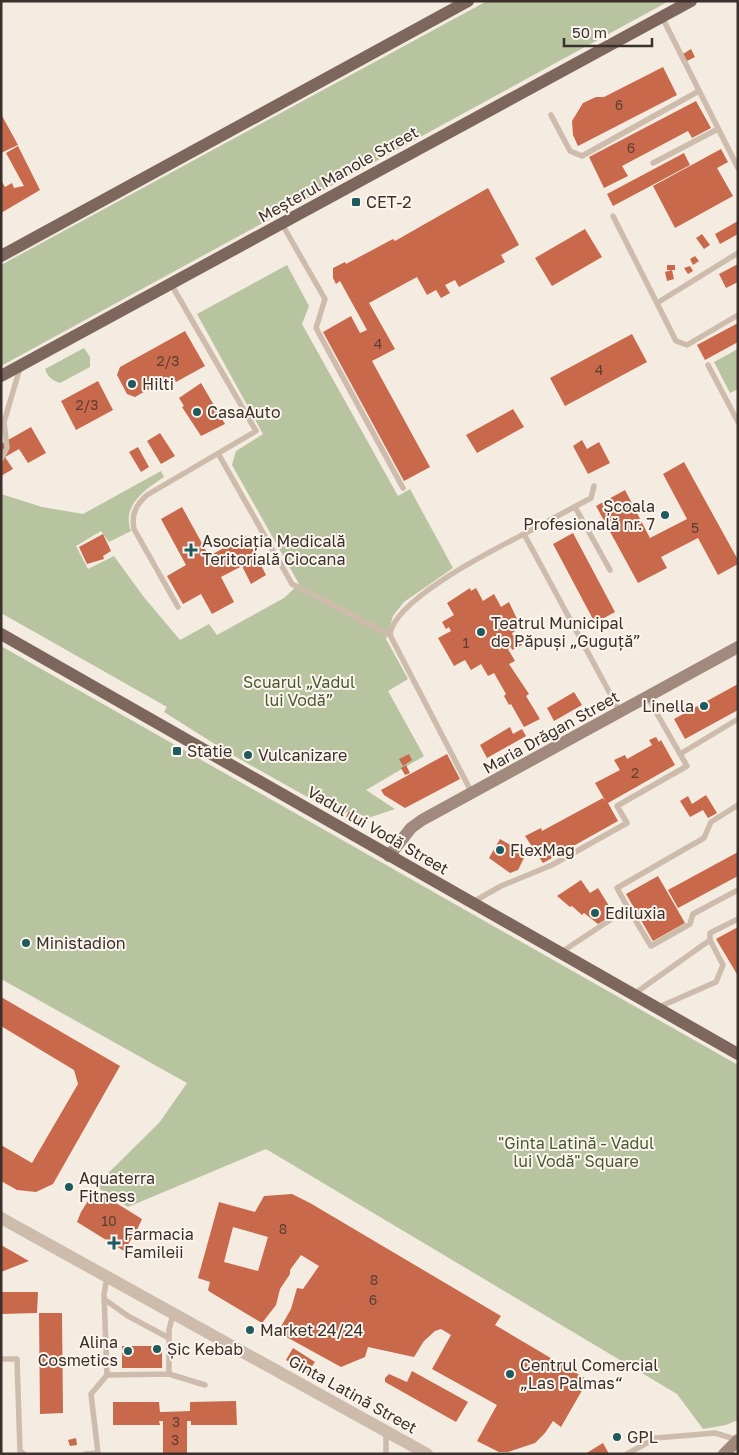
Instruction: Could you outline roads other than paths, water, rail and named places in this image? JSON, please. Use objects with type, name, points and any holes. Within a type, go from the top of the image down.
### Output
[{"type":"main road","points":[[1,256],[468,1]]},
{"type":"main road","name":"Meșterul Manole Street","points":[[1,376],[692,1]]},
{"type":"main road","name":"Vadul lui Vodă Street","points":[[1,634],[471,904],[657,1008],[735,1049]]},
{"type":"main road","name":"Maria Drăgan Street","points":[[389,856],[416,824],[738,647]]},
{"type":"main road","points":[[724,1454],[738,1440]]},
{"type":"street","name":"Ginta Latină Street","points":[[1,1218],[427,1454]]},
{"type":"lane","points":[[662,17],[738,168]]},
{"type":"lane","points":[[551,115],[570,151],[582,156],[699,91]]},
{"type":"lane","points":[[653,163],[718,129]]},
{"type":"lane","points":[[613,216],[676,341],[687,345],[738,315]]},
{"type":"lane","points":[[282,224],[325,299],[316,328],[403,488]]},
{"type":"lane","points":[[657,303],[738,253]]},
{"type":"lane","points":[[172,284],[256,431],[219,455],[148,495],[138,503],[132,520],[134,529],[178,607]]},
{"type":"lane","points":[[708,365],[738,422]]},
{"type":"lane","points":[[1,459],[7,448],[4,422],[21,366]]},
{"type":"lane","points":[[219,455],[292,584],[390,635],[472,794]]},
{"type":"lane","points":[[390,635],[395,620],[414,600],[524,534],[590,498],[594,486]]},
{"type":"lane","points":[[575,507],[610,570]]},
{"type":"lane","points":[[524,534],[620,712]]},
{"type":"lane","points":[[471,904],[501,886],[552,865],[626,823],[617,806],[688,766],[648,698]]},
{"type":"lane","points":[[680,754],[738,719]]},
{"type":"lane","points":[[738,805],[710,822],[704,838],[617,888],[650,946],[690,924],[693,914],[738,890]]},
{"type":"lane","points":[[560,953],[628,908]]},
{"type":"lane","points":[[657,1008],[716,982],[723,965],[710,940],[710,933],[738,919]]},
{"type":"lane","points":[[633,994],[710,940]]},
{"type":"lane","points":[[85,1454],[98,1453],[91,1394],[107,1375],[104,1300],[108,1276]]},
{"type":"lane","points":[[104,1300],[128,1316],[169,1338]]},
{"type":"lane","points":[[169,1374],[169,1338],[173,1313]]},
{"type":"lane","points":[[1,1358],[17,1359],[20,1451],[24,1454]]},
{"type":"lane","points":[[107,1375],[169,1374],[205,1385]]},
{"type":"lane","points":[[386,1431],[386,1454]]},
{"type":"lane","points":[[627,1454],[656,1438],[715,1433],[738,1440]]},
{"type":"place","name":"CET-2","points":[[356,202]]},
{"type":"place","name":"Hilti","points":[[132,384]]},
{"type":"place","name":"CasaAuto","points":[[197,412]]},
{"type":"place","name":"Școala Profesională nr. 7","points":[[665,515]]},
{"type":"place","name":"Asociația Medicală Teritorială Ciocana","points":[[191,550]]},
{"type":"place","name":"Teatrul Municipal de Păpuși „Guguță”","points":[[481,632]]},
{"type":"place","name":"Linella","points":[[704,706]]},
{"type":"place","name":"Statie","points":[[177,751]]},
{"type":"place","name":"Vulcanizare","points":[[248,755]]},
{"type":"place","name":"FlexMag","points":[[500,850]]},
{"type":"place","name":"Ediluxia","points":[[595,913]]},
{"type":"place","name":"Ministadion","points":[[26,943]]},
{"type":"place","name":"Aquaterra Fitness","points":[[69,1187]]},
{"type":"place","name":"Farmacia Famileii","points":[[114,1243]]},
{"type":"place","name":"Market 24/24","points":[[250,1330]]},
{"type":"place","name":"Șic Kebab","points":[[157,1349]]},
{"type":"place","name":"Alina Cosmetics","points":[[128,1351]]},
{"type":"place","name":"Centrul Comercial „Las Palmas“","points":[[510,1374]]},
{"type":"place","name":"GPL","points":[[617,1437]]},
{"type":"park label","name":"Scuarul „Vadul lui Vodă”","points":[[299,691]]},
{"type":"park label","name":"\"Ginta Latină - Vadul lui Vodă\" Square","points":[[576,1152]]}]
